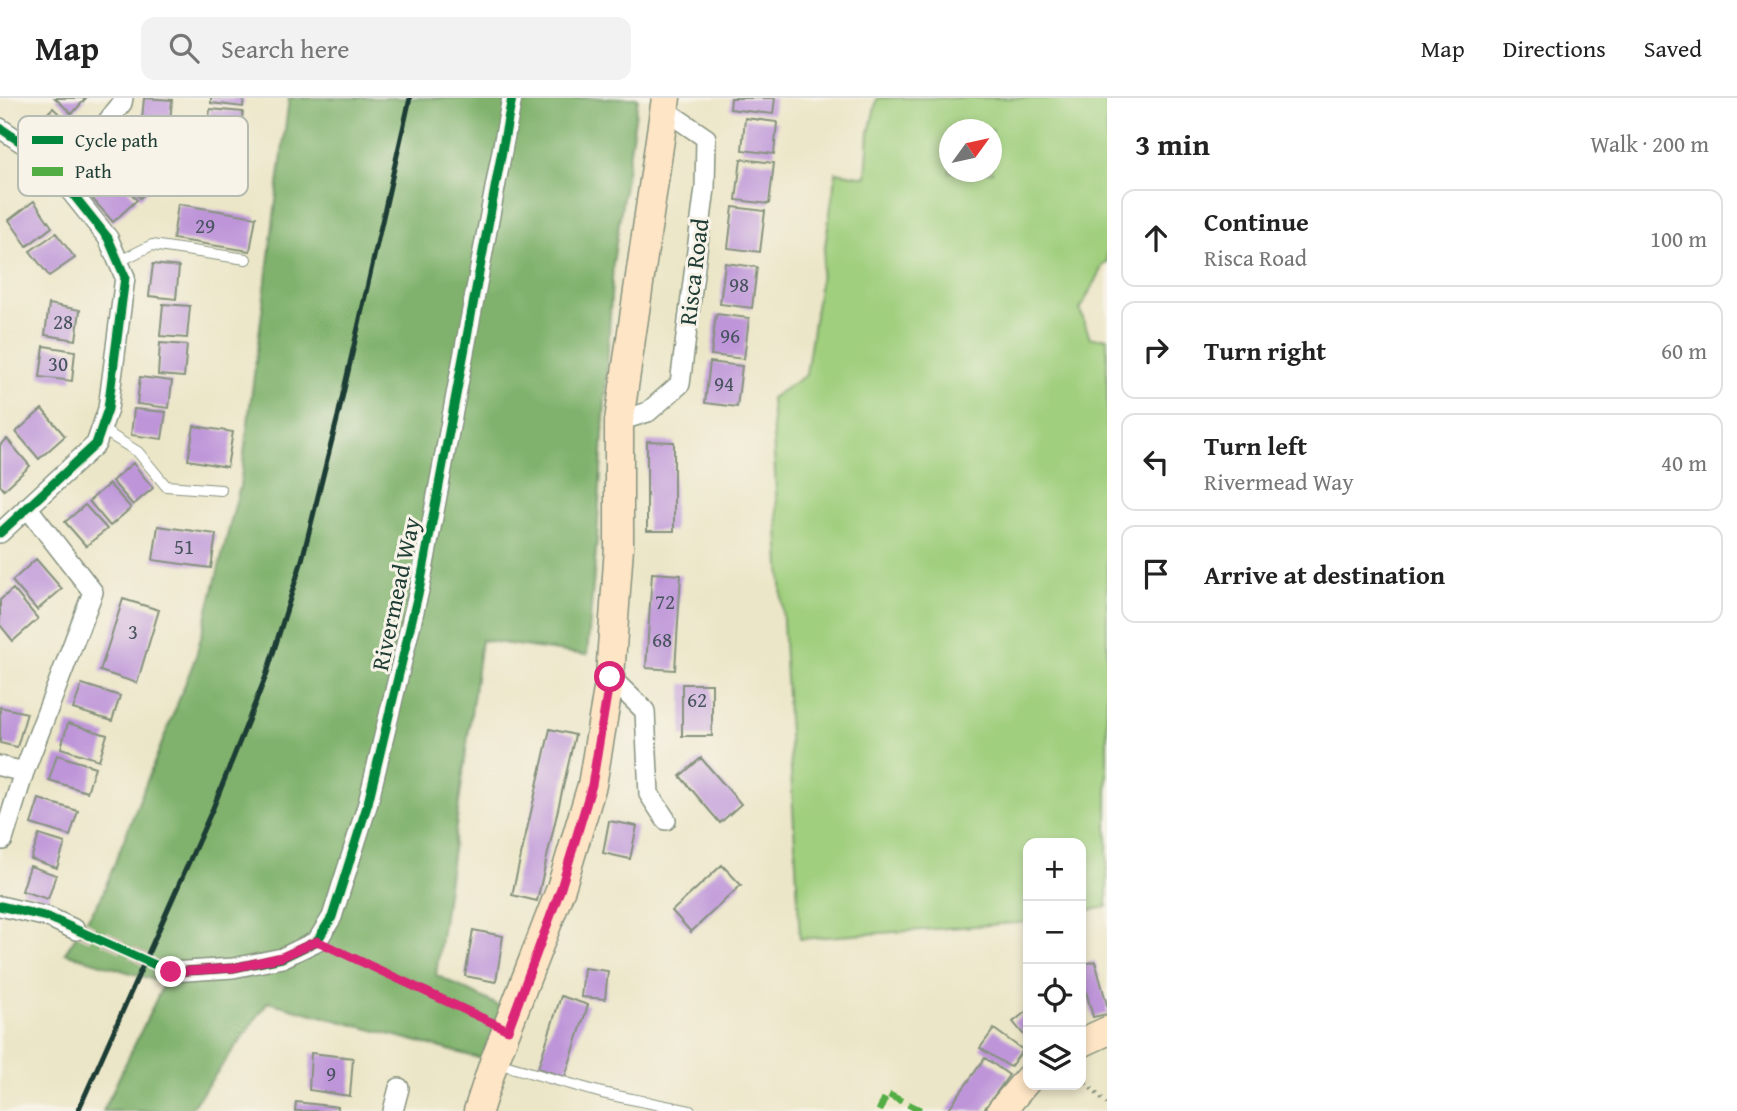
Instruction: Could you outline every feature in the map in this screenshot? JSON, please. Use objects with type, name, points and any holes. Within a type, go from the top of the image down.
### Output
[{"type":"main road","name":"Risca Road","points":[[478,1111],[561,888],[592,785],[610,677],[619,547],[619,421],[666,104]]},
{"type":"main road","points":[[1086,1041],[1107,1031]]},
{"type":"main road","points":[[1001,1111],[1023,1085]]},
{"type":"street","points":[[112,116],[123,98]]},
{"type":"street","name":"Rivermead Way","points":[[317,941],[332,916],[368,803],[420,586],[512,98]]},
{"type":"street","name":"Risca Road","points":[[619,421],[648,412],[680,384],[705,188],[706,138],[666,104]]},
{"type":"street","points":[[0,128],[18,140]]},
{"type":"street","points":[[0,533],[96,444],[108,409],[125,276],[108,238],[74,196]]},
{"type":"street","points":[[3,840],[24,772],[93,592],[27,507]]},
{"type":"street","points":[[610,677],[645,711],[649,794],[666,820]]},
{"type":"street","points":[[0,766],[24,772]]},
{"type":"street","points":[[0,906],[48,917],[76,930]]},
{"type":"street","points":[[171,972],[233,968],[282,957],[317,941]]},
{"type":"street","points":[[393,1111],[398,1088]]},
{"type":"lane","points":[[118,262],[152,245],[246,259]]},
{"type":"lane","points":[[101,429],[138,452],[166,486],[221,490]]},
{"type":"lane","points":[[494,1062],[602,1093],[690,1111]]},
{"type":"path","points":[[317,941],[508,1030]]},
{"type":"path","points":[[1086,1083],[1107,1104]]},
{"type":"green space","points":[[289,98],[638,98],[613,263],[597,539],[587,655],[481,640],[436,975],[514,1013],[494,1062],[268,1002],[189,1111],[103,1111],[164,983],[65,953],[101,898],[196,656],[240,486]]},
{"type":"green space","points":[[877,98],[1107,98],[1107,262],[1080,310],[1090,338],[1107,338],[1107,907],[1086,911],[1086,838],[1023,838],[1023,922],[800,939],[771,398],[806,375],[836,172],[866,177],[869,133]]},
{"type":"building","points":[[55,98],[86,98],[72,114]]},
{"type":"building","points":[[144,98],[172,100],[170,116],[142,116]]},
{"type":"building","points":[[211,98],[244,98],[243,107],[211,103]]},
{"type":"building","points":[[731,98],[775,98],[773,114],[730,109]]},
{"type":"building","points":[[53,108],[61,116],[45,116]]},
{"type":"building","points":[[210,109],[243,112],[242,116],[209,116]]},
{"type":"building","points":[[745,118],[777,122],[774,154],[742,150]]},
{"type":"building","points":[[741,159],[774,163],[769,204],[736,200]]},
{"type":"building","points":[[90,196],[133,196],[137,200],[113,222]]},
{"type":"building","points":[[34,201],[52,227],[27,246],[9,220]]},
{"type":"building","points":[[178,204],[256,217],[250,251],[173,239]]},
{"type":"building","points":[[733,207],[765,211],[760,252],[728,248]]},
{"type":"building","points":[[56,233],[75,258],[49,276],[30,251]]},
{"type":"building","points":[[725,263],[757,267],[752,308],[720,304]]},
{"type":"building","points":[[153,264],[179,267],[176,299],[149,296]]},
{"type":"building","points":[[49,304],[80,310],[76,340],[45,335]]},
{"type":"building","points":[[163,304],[190,306],[187,338],[160,336]]},
{"type":"building","points":[[716,314],[749,318],[744,359],[711,355]]},
{"type":"building","points":[[160,343],[187,345],[184,377],[158,375]]},
{"type":"building","points":[[44,346],[75,351],[72,381],[40,377]]},
{"type":"building","points":[[710,362],[742,366],[737,407],[705,403]]},
{"type":"building","points":[[140,377],[172,381],[169,408],[137,404]]},
{"type":"building","points":[[42,409],[65,436],[39,459],[16,432]]},
{"type":"building","points":[[134,409],[166,412],[162,439],[131,435]]},
{"type":"building","points":[[194,426],[233,432],[227,467],[188,460]]},
{"type":"building","points":[[7,439],[30,466],[4,490],[0,485],[0,445]]},
{"type":"building","points":[[647,441],[674,442],[674,531],[647,531]]},
{"type":"building","points":[[133,463],[153,488],[133,505],[112,481]]},
{"type":"building","points":[[109,484],[131,508],[110,526],[89,501]]},
{"type":"building","points":[[85,505],[107,529],[86,546],[65,522]]},
{"type":"building","points":[[158,526],[216,534],[211,568],[153,560]]},
{"type":"building","points":[[36,559],[62,589],[37,610],[12,581]]},
{"type":"building","points":[[652,573],[681,575],[675,670],[646,668]]},
{"type":"building","points":[[13,589],[38,619],[13,641],[0,625],[0,600]]},
{"type":"building","points":[[123,599],[159,610],[137,683],[100,671]]},
{"type":"building","points":[[82,684],[120,696],[112,721],[73,709]]},
{"type":"building","points":[[682,684],[712,684],[712,736],[682,736]]},
{"type":"building","points":[[0,707],[27,713],[17,747],[0,743]]},
{"type":"building","points":[[68,723],[107,735],[99,760],[61,748]]},
{"type":"building","points":[[550,729],[575,735],[537,901],[512,895]]},
{"type":"building","points":[[57,755],[95,767],[87,792],[49,780]]},
{"type":"building","points":[[701,758],[741,804],[720,823],[680,776]]},
{"type":"building","points":[[39,799],[78,811],[70,836],[31,824]]},
{"type":"building","points":[[609,821],[637,826],[630,859],[603,853]]},
{"type":"building","points":[[39,835],[65,843],[57,868],[31,859]]},
{"type":"building","points":[[722,865],[741,885],[691,932],[672,911]]},
{"type":"building","points":[[30,866],[56,875],[48,899],[22,891]]},
{"type":"building","points":[[473,930],[503,936],[496,982],[465,976]]},
{"type":"building","points":[[1095,961],[1107,1014],[1093,1017],[1086,991],[1086,964]]},
{"type":"building","points":[[584,968],[608,971],[605,999],[581,997]]},
{"type":"building","points":[[561,996],[588,1005],[565,1077],[538,1068]]},
{"type":"building","points":[[1023,1014],[1023,1034],[1013,1022]]},
{"type":"building","points":[[994,1029],[1023,1050],[1010,1067],[980,1048]]},
{"type":"building","points":[[311,1053],[353,1058],[350,1096],[309,1090]]},
{"type":"building","points":[[985,1058],[1009,1075],[999,1089],[983,1111],[947,1111]]},
{"type":"building","points":[[296,1102],[338,1107],[338,1111],[295,1111]]},
{"type":"tunnel","points":[[76,930],[171,972]]},
{"type":"railway","points":[[78,1111],[213,808],[266,676],[302,560],[338,416],[410,98]]},
{"type":"marked path","points":[[879,1111],[887,1094],[922,1111]]},
{"type":"cycle path","points":[[0,906],[48,917],[171,972],[233,968],[282,958],[317,941],[332,917],[368,803],[420,586],[512,98]]},
{"type":"cycle path","points":[[0,128],[18,140]]},
{"type":"cycle path","points":[[0,533],[96,444],[108,409],[125,277],[108,238],[74,196]]},
{"type":"route","points":[[171,972],[233,968],[282,957],[317,941],[508,1030],[561,888],[592,785],[610,677]]}]
